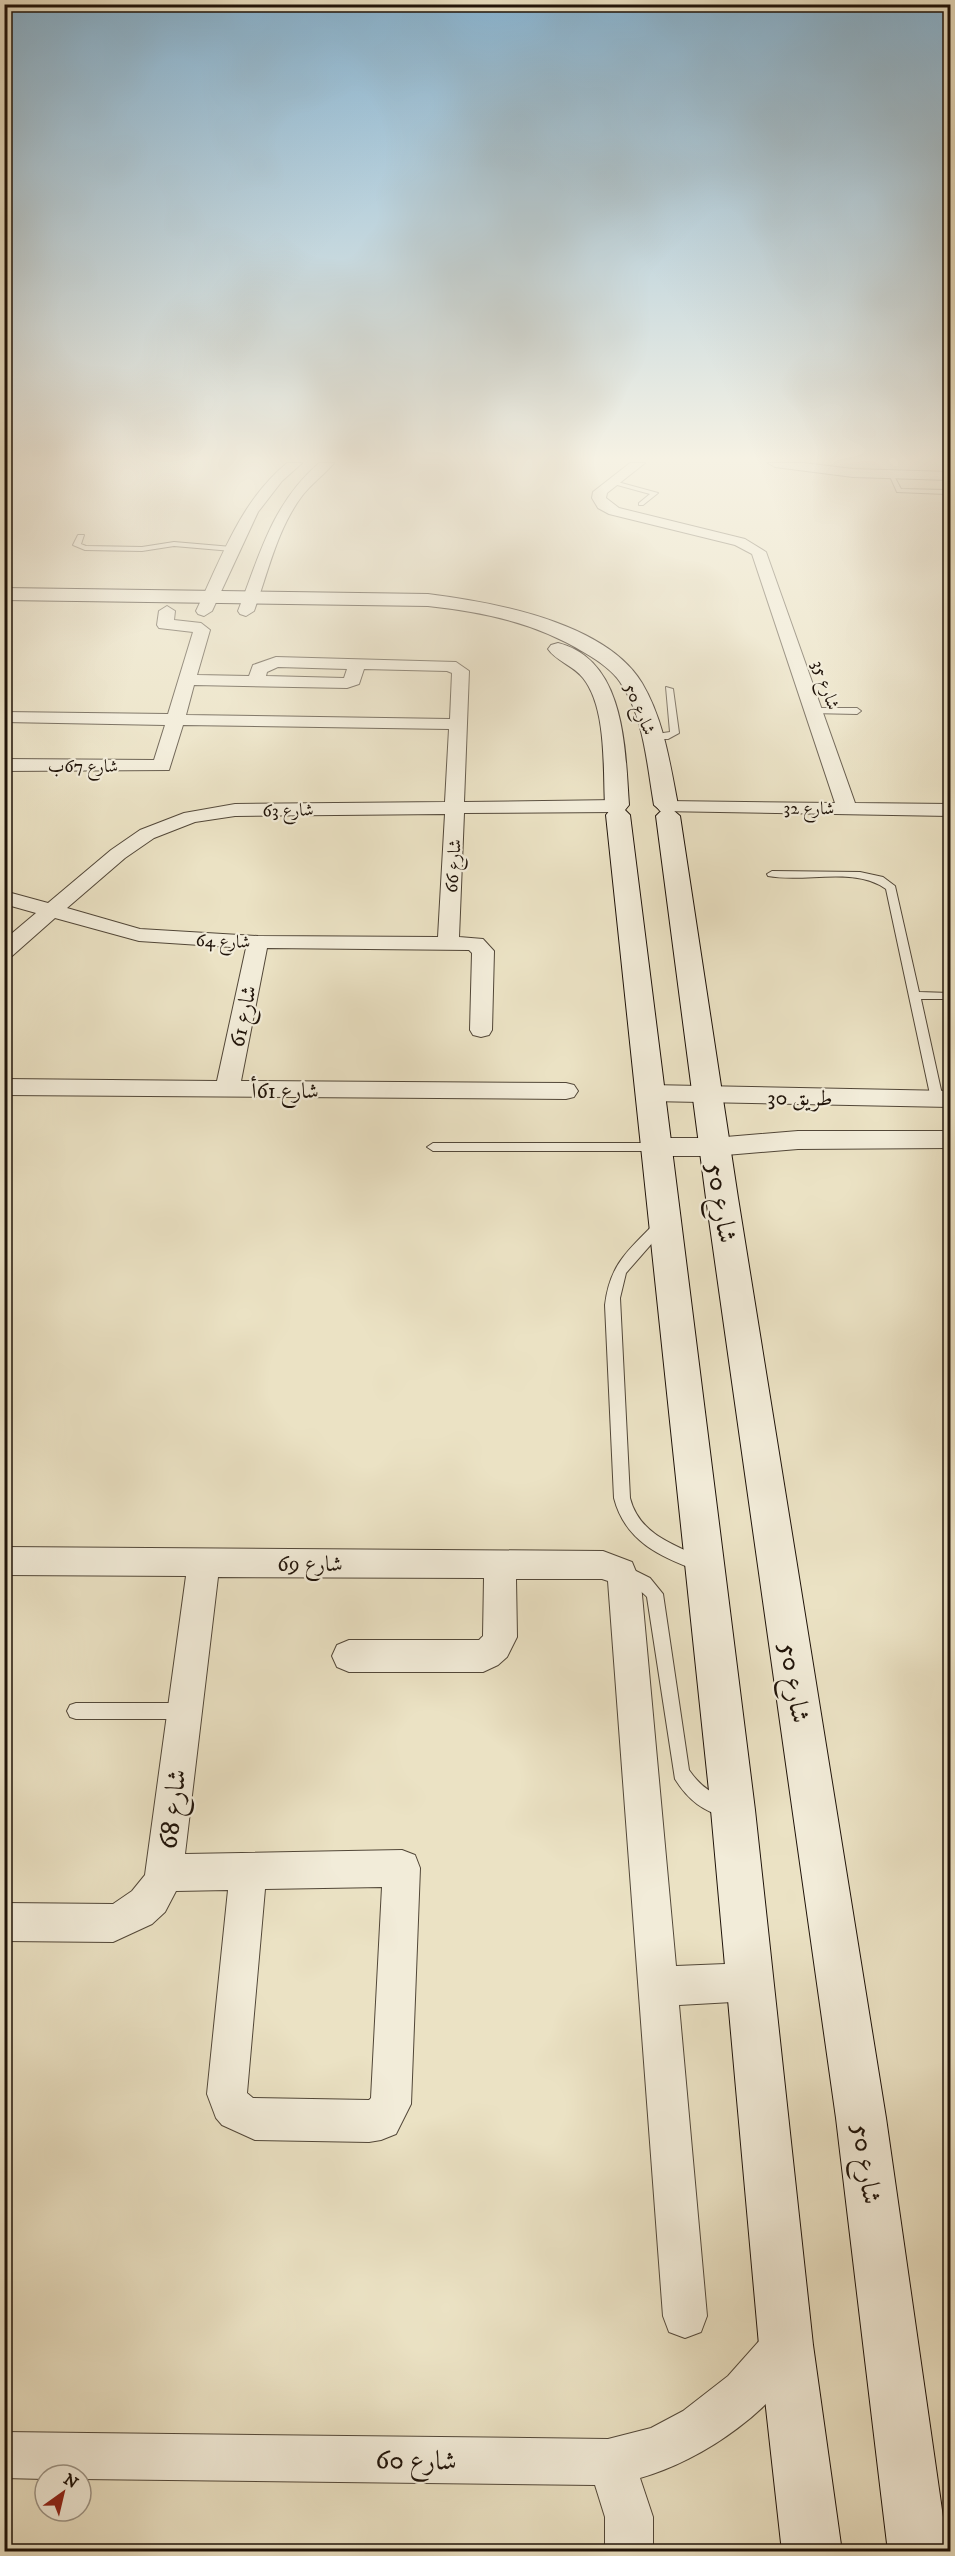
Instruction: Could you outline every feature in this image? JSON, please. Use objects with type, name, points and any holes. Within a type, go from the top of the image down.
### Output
[{"type":"street","points":[[208,603],[217,582]]},
{"type":"street","points":[[249,604],[257,582]]},
{"type":"street","name":"شارع 35","points":[[769,582],[847,808]]},
{"type":"street","name":"شارع 50","points":[[4,594],[429,613],[493,623],[551,644],[575,660],[593,678],[604,698],[609,716],[617,809],[733,1810],[786,2345],[812,2552]]},
{"type":"street","name":"شارع 50","points":[[249,604],[428,600],[471,605],[521,616],[572,637],[614,663],[635,688],[653,737],[667,809],[714,1147],[861,2118],[918,2552]]},
{"type":"street","name":"شارع 50","points":[[4,610],[167,611],[208,603]]},
{"type":"street","points":[[167,611],[165,625],[195,626],[202,630],[175,719]]},
{"type":"street","name":"شارع 66","points":[[187,680],[347,683],[353,680],[357,664],[450,666],[461,671],[448,943]]},
{"type":"street","points":[[4,717],[459,724]]},
{"type":"street","name":"شارع 67ب","points":[[4,765],[162,766],[175,719]]},
{"type":"street","points":[[617,809],[626,798],[640,796],[655,798],[667,809]]},
{"type":"street","name":"شارع 63","points":[[4,951],[132,844],[168,825],[191,817],[235,810],[617,809]]},
{"type":"street","name":"شارع 32","points":[[667,809],[951,810]]},
{"type":"street","name":"شارع 64","points":[[4,897],[139,935],[258,942],[448,943]]},
{"type":"street","name":"شارع 61","points":[[227,1090],[258,942]]},
{"type":"street","points":[[448,943],[475,944],[483,951],[481,1030]]},
{"type":"street","name":"شارع 61أ","points":[[4,1087],[566,1091]]},
{"type":"street","name":"طريق 30","points":[[650,1093],[944,1099]]},
{"type":"street","name":"طريق 30","points":[[656,1147],[714,1147],[798,1140],[951,1140]]},
{"type":"street","name":"شارع 69","points":[[4,1561],[603,1565],[615,1568]]},
{"type":"street","name":"شارع 68","points":[[4,1922],[113,1923],[129,1918],[143,1909],[154,1896],[164,1873],[204,1562]]},
{"type":"street","points":[[349,1656],[483,1656],[489,1653],[500,1637],[500,1564]]},
{"type":"street","points":[[615,1568],[621,1572],[625,1584],[685,2316]]},
{"type":"street","points":[[164,1873],[402,1868],[392,2104],[381,2119],[369,2121],[255,2119],[245,2117],[230,2104],[227,2094],[248,1872]]},
{"type":"street","points":[[658,1986],[750,1982]]},
{"type":"street","name":"شارع 60","points":[[4,2455],[608,2462],[660,2448],[708,2423],[751,2388],[786,2345]]},
{"type":"street","points":[[608,2462],[622,2486],[629,2516],[629,2552]]},
{"type":"lane","points":[[653,737],[675,733],[669,688]]},
{"type":"lane","points":[[814,711],[857,711]]},
{"type":"lane","points":[[772,874],[860,875],[879,879],[891,888],[914,995],[944,1099]]},
{"type":"lane","points":[[914,995],[951,996]]},
{"type":"lane","points":[[433,1147],[656,1147]]},
{"type":"lane","points":[[665,1221],[626,1264],[618,1277],[614,1291],[612,1305],[622,1498],[630,1523],[640,1533],[704,1566]]},
{"type":"lane","points":[[615,1568],[640,1579],[655,1594],[681,1773],[689,1787],[702,1798],[716,1806],[733,1810]]},
{"type":"lane","points":[[76,1711],[184,1711]]}]
